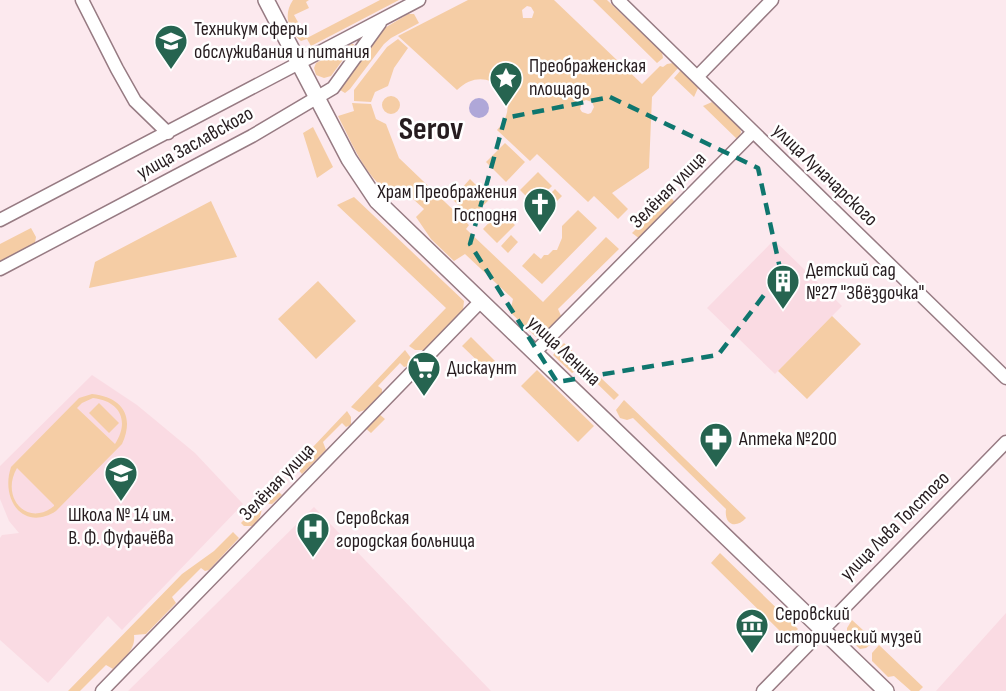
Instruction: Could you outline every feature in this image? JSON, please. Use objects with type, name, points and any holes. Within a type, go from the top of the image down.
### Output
[{"type":"main road","name":"улица Ленина","points":[[266,0],[349,159],[377,201],[886,691]]},
{"type":"street","points":[[82,0],[135,101],[168,133]]},
{"type":"street","name":"улица Заславского","points":[[0,220],[419,0]]},
{"type":"street","name":"улица Луначарского","points":[[618,0],[1006,378]]},
{"type":"street","points":[[697,77],[772,0]]},
{"type":"street","name":"улица Заславского","points":[[0,269],[252,136],[333,88],[382,20]]},
{"type":"street","name":"Зелёная улица","points":[[535,352],[753,132]]},
{"type":"street","name":"Зелёная улица","points":[[102,691],[481,301]]},
{"type":"street","name":"улица Льва Толстого","points":[[763,691],[1006,442]]},
{"type":"highlighted area","points":[[610,97],[758,168],[781,273],[718,355],[557,382],[470,244],[505,118]]},
{"type":"shaded area","points":[[293,0],[309,0],[306,2],[309,8],[294,15],[307,38],[380,0],[399,0],[311,46],[307,39],[301,41],[297,37],[288,22],[288,11]]},
{"type":"shaded area","points":[[468,0],[554,0],[642,84],[660,66],[673,63],[679,67],[652,97],[649,168],[612,193],[628,209],[618,219],[594,196],[588,202],[537,154],[530,161],[497,130],[505,118],[508,106],[499,87],[491,81],[480,79],[469,82],[457,90],[398,36]],"holes":[[[527,6],[531,7],[534,12],[532,18],[523,18],[522,10]],[[586,100],[592,102],[594,107],[588,114],[580,109],[582,102]]]},
{"type":"shaded area","points":[[593,0],[607,0],[662,52],[663,58],[657,63]]},
{"type":"shaded area","points":[[408,14],[414,14],[419,23],[391,38],[350,89],[345,93],[340,90],[342,84],[383,29]]},
{"type":"shaded area","points":[[398,39],[408,48],[394,68],[388,86],[375,92],[371,102],[354,101],[354,90],[387,47]]},
{"type":"shaded area","points":[[354,44],[331,76],[324,78],[316,75],[314,68],[316,63]]},
{"type":"shaded area","points":[[681,70],[698,88],[694,97],[674,78]]},
{"type":"shaded area","points":[[391,96],[397,99],[400,105],[397,111],[391,114],[385,111],[382,105],[385,99]]},
{"type":"shaded area","points":[[479,98],[486,101],[489,108],[486,115],[479,118],[472,115],[469,108],[472,101]]},
{"type":"shaded area","points":[[712,102],[739,126],[741,132],[738,140],[703,106]]},
{"type":"shaded area","points":[[352,103],[371,104],[376,119],[386,124],[399,158],[469,225],[466,229],[543,302],[606,237],[619,249],[558,309],[562,318],[544,335],[536,337],[510,312],[513,299],[465,254],[454,261],[431,239],[416,217],[424,209],[400,187],[391,194],[366,169],[338,116],[354,111]]},
{"type":"shaded area","points":[[313,127],[333,167],[317,178],[303,133]]},
{"type":"shaded area","points":[[505,143],[525,162],[506,182],[486,162]]},
{"type":"shaded area","points":[[538,172],[552,186],[534,204],[520,190]]},
{"type":"shaded area","points":[[470,179],[490,199],[471,217],[452,199]]},
{"type":"shaded area","points":[[555,189],[562,196],[549,209],[542,202]]},
{"type":"shaded area","points":[[670,196],[676,204],[640,239],[632,233]]},
{"type":"shaded area","points":[[354,197],[464,301],[463,310],[424,350],[415,350],[409,346],[446,308],[337,205]]},
{"type":"shaded area","points":[[211,201],[237,257],[89,288],[95,262]]},
{"type":"shaded area","points":[[578,210],[597,228],[542,284],[522,266],[534,253],[541,259],[544,255],[557,250],[562,238],[562,226]]},
{"type":"shaded area","points":[[500,211],[515,225],[497,243],[483,229]]},
{"type":"shaded area","points":[[31,228],[36,237],[35,243],[0,262],[0,244]]},
{"type":"shaded area","points":[[511,235],[518,242],[508,253],[501,246]]},
{"type":"shaded area","points":[[774,240],[842,306],[775,374],[707,308]]},
{"type":"shaded area","points":[[318,281],[356,321],[316,359],[278,319]]},
{"type":"shaded area","points":[[832,316],[861,344],[807,399],[778,371]]},
{"type":"shaded area","points":[[471,337],[495,361],[487,370],[462,346]]},
{"type":"shaded area","points":[[564,343],[619,395],[614,400],[581,368],[572,373],[553,355]]},
{"type":"shaded area","points":[[405,350],[411,358],[409,366],[404,367],[400,363],[378,386],[382,389],[382,393],[365,410],[359,412],[351,407]]},
{"type":"shaded area","points":[[537,370],[594,426],[578,442],[521,386]]},
{"type":"shaded area","name":"Школа № 14 им. В. Ф. Фуфачёва","points":[[92,375],[137,405],[195,453],[243,504],[122,630],[108,616],[48,683],[0,640],[0,538],[2,535],[19,533],[9,521],[0,499],[0,466]]},
{"type":"shaded area","points":[[92,394],[111,399],[118,404],[126,417],[127,425],[122,444],[56,511],[34,518],[25,515],[17,509],[9,491],[8,479],[11,467],[79,398]],"holes":[[[93,398],[110,403],[120,413],[122,428],[115,444],[77,408]],[[17,468],[54,505],[54,506],[44,512],[34,513],[19,506],[14,499],[12,489]]]},
{"type":"shaded area","points":[[624,400],[746,518],[735,524],[729,522],[726,509],[633,418],[627,420],[620,418],[616,410]]},
{"type":"shaded area","points":[[99,403],[119,423],[109,433],[89,413]]},
{"type":"shaded area","points":[[347,411],[351,417],[351,425],[346,427],[342,423],[323,442],[326,450],[302,474],[295,466]]},
{"type":"shaded area","points":[[379,414],[385,419],[371,433],[364,427]]},
{"type":"shaded area","points":[[275,488],[282,495],[272,504],[261,503],[261,513],[257,521],[252,526],[244,526],[241,523]]},
{"type":"shaded area","name":"Серовская городская больница","points":[[314,507],[491,691],[128,691]]},
{"type":"shaded area","points":[[233,532],[239,538],[209,570],[205,571],[201,568],[172,597],[176,603],[146,634],[134,635],[131,650],[121,662],[113,669],[106,665],[80,691],[68,691],[182,574],[214,551]]},
{"type":"shaded area","points":[[720,553],[798,629],[792,635],[784,635],[711,563]]},
{"type":"shaded area","points":[[1006,613],[1006,691],[936,691]]},
{"type":"shaded area","points":[[852,620],[875,641],[866,648],[860,649],[847,637],[847,628]]},
{"type":"shaded area","points":[[879,645],[923,687],[919,691],[911,691],[894,676],[888,677],[872,661],[872,653]]},
{"type":"place","name":"Техникум сферы обслуживания и питания","points":[[171,70]]},
{"type":"place","name":"Преображенская площадь","points":[[506,107]]},
{"type":"place","name":"Храм Преображения Господня","points":[[540,233]]},
{"type":"place","name":"Детский сад №27 \"Звёздочка\"","points":[[783,310]]},
{"type":"place","name":"Дискаунт","points":[[424,397]]},
{"type":"place","name":"Аптека №200","points":[[716,468]]},
{"type":"place","name":"Школа № 14 им. В. Ф. Фуфачёва","points":[[121,502]]},
{"type":"place","name":"Серовская городская больница","points":[[313,558]]},
{"type":"place","name":"Серовский исторический музей","points":[[752,654]]},
{"type":"district","name":"Serov","points":[[431,129]]}]
